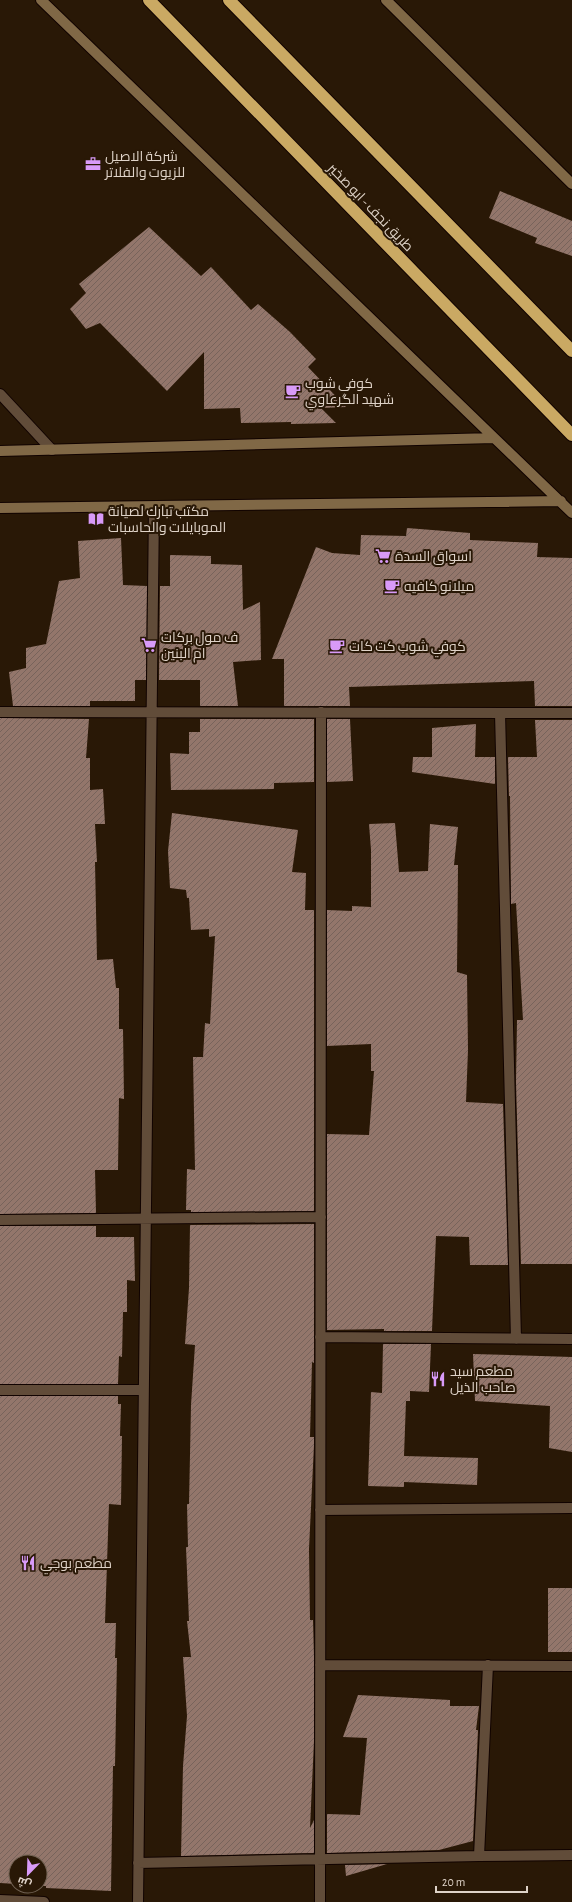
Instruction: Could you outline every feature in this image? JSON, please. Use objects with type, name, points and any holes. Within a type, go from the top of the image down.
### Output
[{"type":"highway","name":"طريق نجف - ابو صخير","points":[[149,0],[572,435]]},
{"type":"highway","points":[[229,0],[572,351]]},
{"type":"highway","points":[[560,422],[572,424]]},
{"type":"street","points":[[41,0],[572,513]]},
{"type":"street","points":[[386,0],[572,184]]},
{"type":"street","points":[[0,394],[52,450]]},
{"type":"street","points":[[0,451],[494,438]]},
{"type":"street","points":[[0,508],[561,501]]},
{"type":"street","points":[[138,1902],[154,507]]},
{"type":"street","points":[[0,712],[572,713]]},
{"type":"street","points":[[320,1902],[321,712]]},
{"type":"street","points":[[500,713],[516,1338]]},
{"type":"street","points":[[0,1220],[321,1217]]},
{"type":"street","points":[[320,1336],[572,1339]]},
{"type":"street","points":[[0,1390],[143,1390]]},
{"type":"street","points":[[320,1510],[572,1508]]},
{"type":"street","points":[[320,1665],[572,1666]]},
{"type":"street","points":[[479,1856],[488,1665]]},
{"type":"street","points":[[138,1864],[320,1859],[572,1855]]},
{"type":"street","points":[[0,1900],[44,1902]]},
{"type":"building","points":[[500,191],[572,221],[572,256],[535,243],[537,238],[489,218]]},
{"type":"building","points":[[149,227],[201,276],[211,267],[251,310],[258,304],[290,332],[316,359],[308,367],[346,407],[321,408],[336,423],[241,423],[240,408],[204,409],[204,352],[167,391],[100,323],[86,329],[70,309],[86,293],[79,284]]},
{"type":"building","points":[[407,528],[470,533],[470,540],[538,543],[537,557],[572,558],[572,706],[535,706],[534,681],[349,687],[350,706],[284,706],[284,659],[272,659],[316,547],[332,553],[360,555],[361,535],[406,536]]},
{"type":"building","points":[[121,538],[123,585],[147,586],[146,680],[135,680],[135,701],[90,701],[90,706],[13,706],[9,672],[26,668],[26,648],[46,644],[59,581],[80,578],[78,541]]},
{"type":"building","points":[[170,555],[211,556],[211,564],[242,565],[243,610],[260,602],[261,660],[233,662],[238,706],[200,706],[200,680],[159,680],[160,586],[170,586]]},
{"type":"building","points":[[0,718],[89,719],[86,758],[90,758],[90,790],[103,789],[105,824],[95,824],[97,862],[95,862],[97,960],[113,959],[116,988],[119,988],[119,1029],[123,1029],[124,1099],[119,1098],[118,1170],[95,1170],[96,1213],[0,1214]]},
{"type":"building","points":[[200,719],[314,719],[314,782],[274,783],[274,789],[171,790],[170,753],[189,754],[189,732],[200,732]]},
{"type":"building","points":[[327,719],[350,719],[353,781],[327,782]]},
{"type":"building","points":[[535,720],[572,720],[572,1264],[521,1264],[516,1082],[517,1020],[523,1020],[516,903],[511,904],[510,796],[508,757],[537,757]]},
{"type":"building","points":[[476,724],[475,757],[495,757],[495,784],[412,772],[413,757],[432,757],[432,728]]},
{"type":"building","points":[[172,813],[298,830],[292,872],[306,873],[305,910],[314,910],[314,1211],[191,1212],[191,1210],[186,1210],[187,1169],[195,1170],[193,1057],[203,1057],[205,1023],[210,1024],[215,936],[209,937],[209,929],[191,930],[189,898],[187,898],[186,890],[170,888],[168,851]]},
{"type":"building","points":[[395,823],[399,872],[428,871],[430,824],[458,827],[454,865],[458,865],[457,972],[467,975],[468,1050],[466,1102],[503,1104],[508,1265],[470,1265],[469,1237],[436,1236],[432,1331],[384,1331],[384,1329],[327,1330],[327,1134],[369,1135],[374,1071],[371,1071],[371,1044],[327,1046],[327,910],[352,911],[352,906],[371,907],[371,850],[369,824]]},
{"type":"building","points":[[314,1224],[314,1363],[312,1362],[310,1437],[314,1437],[314,1445],[309,1549],[310,1620],[313,1620],[314,1656],[314,1741],[310,1828],[314,1820],[314,1853],[181,1856],[183,1766],[187,1716],[183,1657],[191,1657],[187,1621],[189,1621],[186,1547],[188,1547],[187,1504],[189,1504],[191,1405],[195,1345],[185,1344],[189,1288],[190,1225]]},
{"type":"building","points":[[0,1226],[96,1226],[96,1237],[134,1237],[135,1281],[127,1280],[127,1312],[123,1312],[122,1357],[119,1356],[118,1384],[0,1384]]},
{"type":"building","points":[[383,1344],[431,1344],[429,1392],[410,1391],[410,1401],[406,1401],[404,1456],[478,1458],[477,1485],[404,1482],[404,1487],[368,1486],[371,1392],[382,1393]]},
{"type":"building","points":[[473,1354],[572,1357],[572,1452],[549,1448],[550,1406],[475,1401]]},
{"type":"building","points":[[0,1396],[118,1396],[118,1404],[121,1404],[120,1436],[122,1436],[121,1505],[109,1504],[105,1623],[116,1623],[115,1658],[117,1658],[115,1766],[113,1766],[111,1891],[48,1888],[48,1854],[8,1854],[8,1884],[0,1883]]},
{"type":"building","points":[[548,1588],[572,1588],[572,1652],[548,1652]]},
{"type":"building","points":[[358,1695],[450,1700],[450,1706],[479,1706],[476,1730],[478,1730],[473,1841],[439,1850],[327,1853],[327,1814],[360,1815],[367,1738],[343,1737]]},
{"type":"building","points":[[387,1864],[346,1876],[345,1865]]},
{"type":"place","name":"شركة الاصيل للزيوت والفلاتر","points":[[93,164]]},
{"type":"place","name":"كوفي شوب شهيد الگرعاوي","points":[[293,391]]},
{"type":"place","name":"مكتب تبارك لصيانة الموبايلات والحاسبات","points":[[96,519]]},
{"type":"place","name":"اسواق السدة","points":[[383,556]]},
{"type":"place","name":"ميلانو كافيه","points":[[392,586]]},
{"type":"place","name":"ف مول بركات ام البنين","points":[[149,645]]},
{"type":"place","name":"كوفي شوب كت كات","points":[[337,646]]},
{"type":"place","name":"مطعم سيد صاحب الذيل","points":[[438,1379]]},
{"type":"place","name":"مطعم بوجي","points":[[28,1563]]}]
